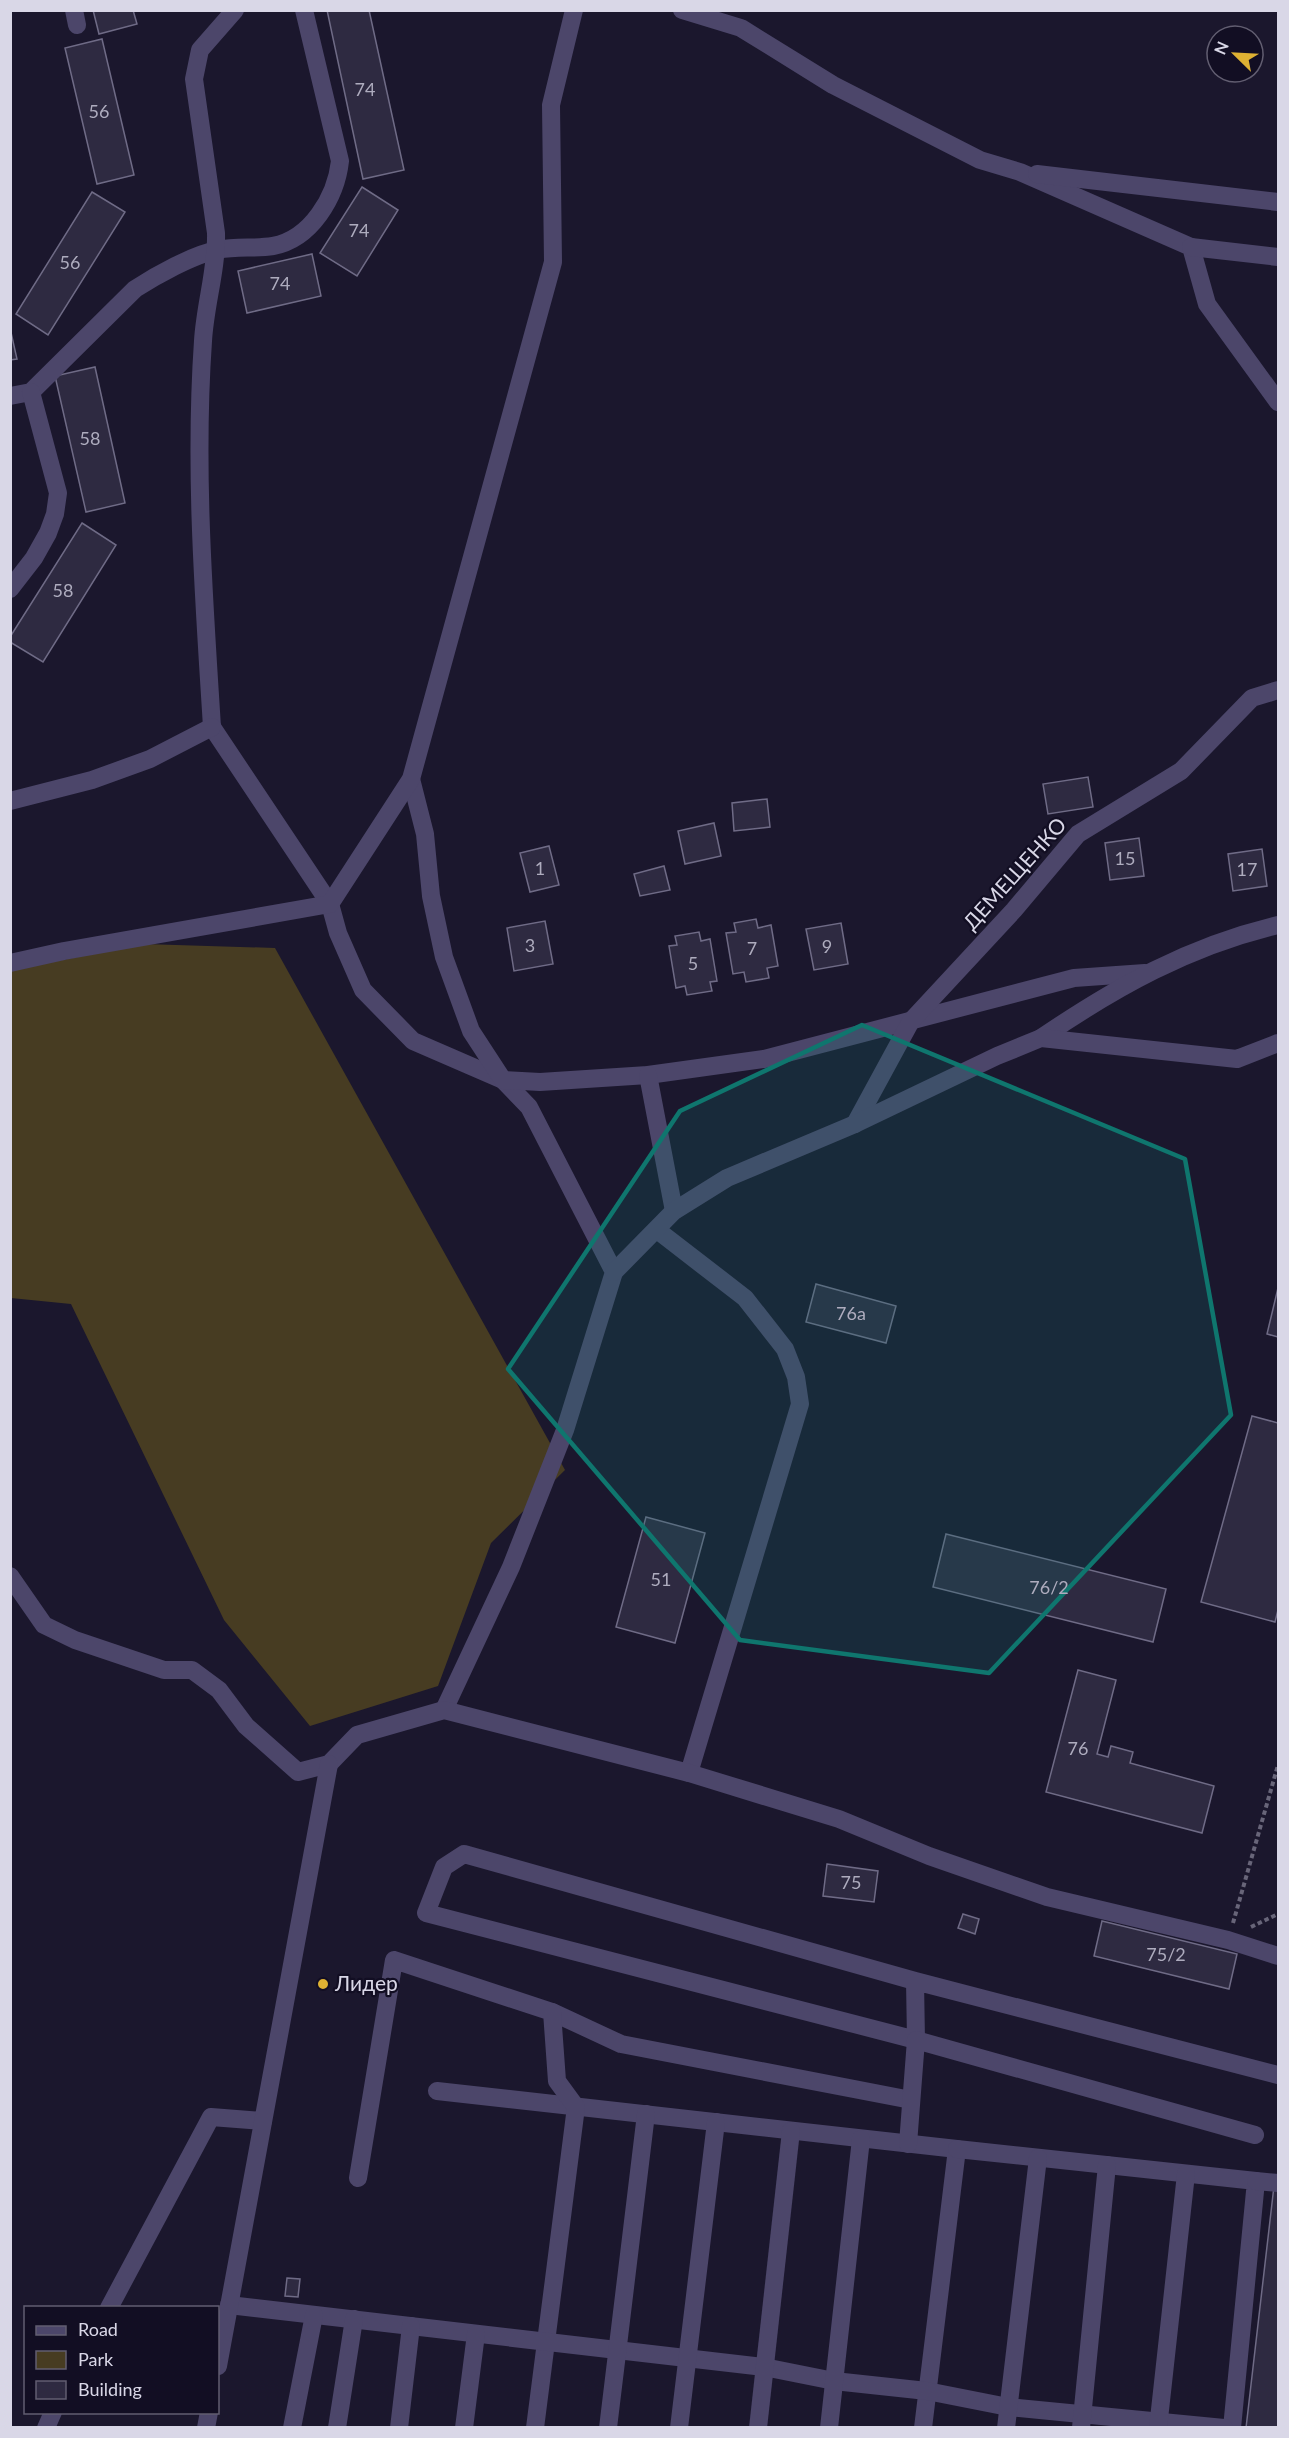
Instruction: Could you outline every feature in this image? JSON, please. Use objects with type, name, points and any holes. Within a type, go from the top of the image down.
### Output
[{"type":"street","points":[[235,10],[200,50],[194,79],[216,250],[203,340],[200,527],[212,727],[330,903],[338,933],[363,990],[413,1041],[503,1080],[540,1082],[648,1076],[764,1059],[1074,978],[1145,973]]},
{"type":"street","points":[[10,396],[31,392],[135,290],[164,272],[216,250],[286,243],[299,235],[320,213],[338,176],[338,144],[304,10]]},
{"type":"street","points":[[10,963],[64,951],[330,903],[411,779],[553,262],[551,105],[574,10]]},
{"type":"street","points":[[682,10],[741,28],[833,85],[980,160],[1020,172],[1191,247],[1278,257]]},
{"type":"street","points":[[1020,172],[1278,202]]},
{"type":"street","points":[[1191,247],[1207,304],[1278,402]]},
{"type":"street","points":[[10,589],[34,558],[48,532],[55,514],[58,493],[31,392]]},
{"type":"street","name":"ДЕМЕЩЕНКО","points":[[855,1124],[911,1021],[1014,910],[1078,834],[1181,771],[1252,698],[1278,690]]},
{"type":"street","points":[[10,801],[92,780],[150,759],[212,727]]},
{"type":"street","points":[[411,779],[425,834],[431,896],[444,957],[471,1031],[503,1080],[529,1107],[614,1272]]},
{"type":"street","points":[[444,1710],[511,1567],[565,1430],[614,1272],[674,1211],[727,1178],[855,1124],[997,1056],[1041,1038],[1085,1008],[1145,973],[1188,954],[1278,925]]},
{"type":"street","points":[[1041,1038],[1237,1059],[1278,1043]]},
{"type":"street","points":[[648,1076],[674,1211]]},
{"type":"street","points":[[657,1230],[745,1298],[785,1349],[801,1404],[688,1773]]},
{"type":"street","points":[[10,1576],[44,1625],[75,1640],[164,1670],[192,1670],[219,1690],[246,1726],[298,1772],[329,1764],[357,1735],[444,1710],[688,1773],[839,1819],[929,1856],[1047,1897],[1228,1940],[1278,1956]]},
{"type":"street","points":[[219,2360],[329,1764]]},
{"type":"street","points":[[1255,2135],[916,2040],[426,1913],[444,1867],[464,1854],[915,1981],[1278,2075]]},
{"type":"street","points":[[358,2178],[394,1960],[552,2012],[621,2044],[911,2100]]},
{"type":"street","points":[[908,2144],[916,2040],[915,1981]]},
{"type":"street","points":[[535,2427],[576,2107],[557,2080],[552,2012]]},
{"type":"street","points":[[437,2091],[1278,2183]]},
{"type":"street","points":[[608,2427],[646,2114]]},
{"type":"street","points":[[110,2306],[211,2117],[263,2121]]},
{"type":"street","points":[[678,2427],[716,2122]]},
{"type":"street","points":[[758,2427],[791,2131]]},
{"type":"street","points":[[829,2427],[861,2139]]},
{"type":"street","points":[[923,2427],[957,2149]]},
{"type":"street","points":[[1006,2427],[1038,2158]]},
{"type":"street","points":[[1081,2421],[1107,2165]]},
{"type":"street","points":[[1158,2424],[1186,2174]]},
{"type":"street","points":[[1232,2427],[1256,2181]]},
{"type":"street","points":[[229,2305],[764,2367],[834,2381],[927,2391],[1081,2421],[1224,2427]]},
{"type":"street","points":[[292,2427],[314,2315]]},
{"type":"street","points":[[338,2427],[354,2319]]},
{"type":"street","points":[[399,2427],[411,2326]]},
{"type":"street","points":[[464,2427],[476,2334]]},
{"type":"path","points":[[1228,1940],[1278,1765]]},
{"type":"path","points":[[1228,1940],[1278,1914]]},
{"type":"highlighted area","points":[[862,1025],[1185,1159],[1231,1415],[989,1673],[740,1640],[508,1369],[680,1111]]},
{"type":"green space","points":[[144,944],[275,948],[565,1470],[491,1543],[438,1686],[310,1726],[224,1620],[71,1304],[11,1298],[11,970]]},
{"type":"building","points":[[93,10],[133,10],[137,24],[99,34]]},
{"type":"building","points":[[327,10],[369,10],[404,170],[363,179]]},
{"type":"building","points":[[102,39],[134,175],[97,184],[65,48]]},
{"type":"building","points":[[362,187],[398,210],[357,276],[320,253]]},
{"type":"building","points":[[92,192],[125,212],[48,335],[16,314]]},
{"type":"building","points":[[312,254],[321,296],[247,313],[238,271]]},
{"type":"building","points":[[10,328],[17,359],[10,360]]},
{"type":"building","points":[[95,367],[125,503],[86,512],[55,376]]},
{"type":"building","points":[[82,523],[116,545],[43,662],[10,642],[10,637]]},
{"type":"building","points":[[1088,777],[1093,807],[1048,814],[1043,784]]},
{"type":"building","points":[[767,799],[770,827],[734,831],[732,803]]},
{"type":"building","points":[[714,823],[721,856],[685,864],[678,831]]},
{"type":"building","points":[[1139,838],[1144,876],[1110,880],[1105,843]]},
{"type":"building","points":[[549,846],[559,885],[530,892],[520,853]]},
{"type":"building","points":[[1262,849],[1267,886],[1233,891],[1228,854]]},
{"type":"building","points":[[664,866],[670,890],[640,896],[634,874]]},
{"type":"building","points":[[756,919],[758,928],[771,925],[778,966],[767,968],[769,978],[746,982],[744,972],[733,974],[726,933],[736,932],[734,923]]},
{"type":"building","points":[[545,921],[553,964],[514,971],[507,928]]},
{"type":"building","points":[[841,923],[848,964],[814,970],[806,929]]},
{"type":"building","points":[[699,932],[701,941],[710,939],[717,981],[710,982],[712,991],[687,995],[685,986],[676,988],[669,946],[677,945],[675,936]]},
{"type":"building","points":[[816,1284],[896,1306],[886,1343],[806,1322]]},
{"type":"building","points":[[1278,1288],[1278,1337],[1267,1334]]},
{"type":"building","points":[[1252,1416],[1278,1423],[1278,1610],[1275,1622],[1201,1602]]},
{"type":"building","points":[[646,1517],[705,1533],[675,1643],[616,1627]]},
{"type":"building","points":[[946,1534],[1166,1589],[1153,1642],[933,1587]]},
{"type":"building","points":[[1078,1670],[1116,1680],[1097,1754],[1108,1757],[1111,1746],[1133,1752],[1130,1763],[1214,1786],[1202,1833],[1046,1792]]},
{"type":"building","points":[[827,1864],[878,1871],[874,1902],[823,1896]]},
{"type":"building","points":[[963,1914],[979,1919],[975,1934],[958,1928]]},
{"type":"building","points":[[1102,1921],[1237,1954],[1229,1989],[1094,1956]]},
{"type":"building","points":[[1274,2186],[1278,2186],[1278,2428],[1246,2428]]},
{"type":"building","points":[[287,2278],[300,2279],[298,2297],[285,2296]]},
{"type":"place","name":"Лидер","points":[[323,1984]]}]
